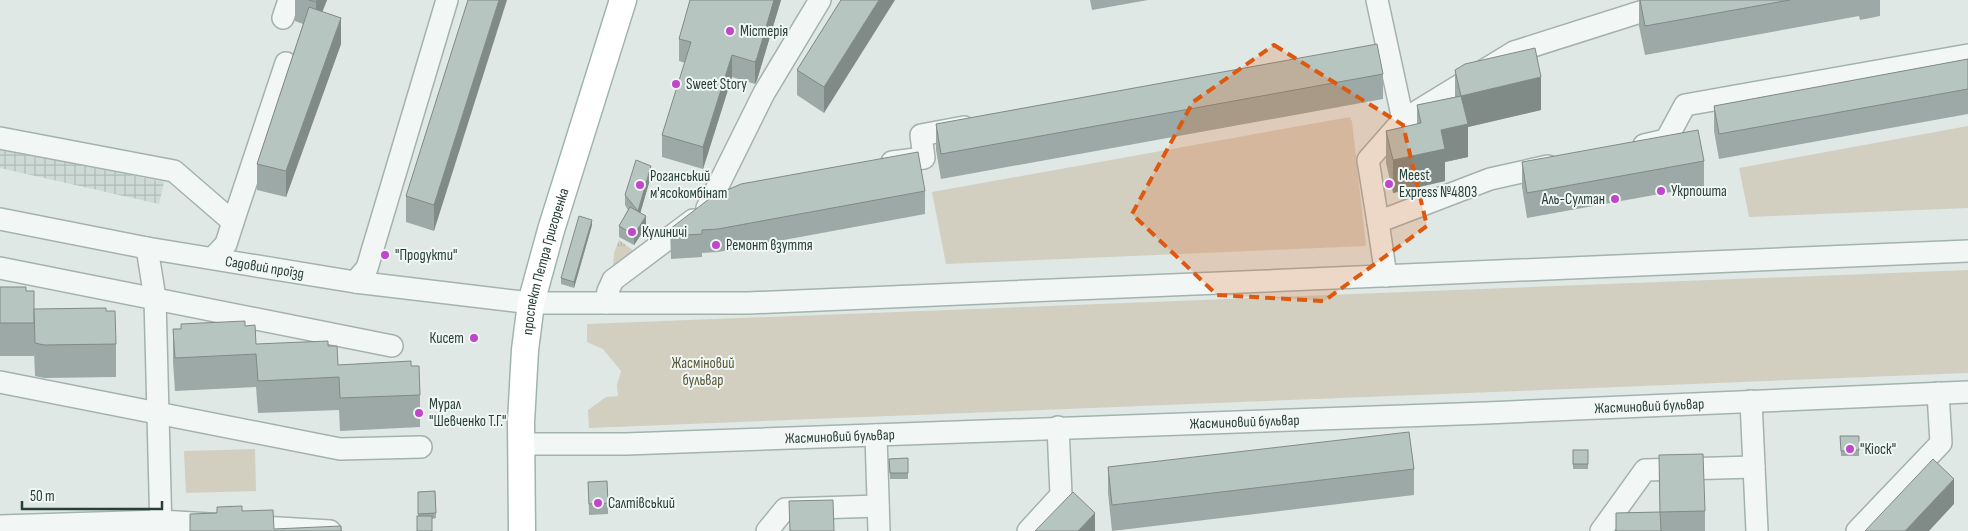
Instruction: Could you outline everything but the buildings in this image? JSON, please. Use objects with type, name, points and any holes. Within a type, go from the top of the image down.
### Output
[{"type":"main road","name":"проспект Петра Григоренка","points":[[522,531],[521,444],[525,350],[531,303],[550,230],[618,45],[623,0]]},
{"type":"street","points":[[355,282],[367,268],[447,0]]},
{"type":"street","points":[[707,208],[764,93],[820,0]]},
{"type":"street","points":[[1377,0],[1403,120]]},
{"type":"street","points":[[1386,276],[1368,160],[1403,120],[1514,52],[1670,1]]},
{"type":"street","points":[[1624,149],[1666,140],[1685,105],[1968,55]]},
{"type":"street","points":[[214,258],[226,244],[286,63]]},
{"type":"street","points":[[877,165],[924,158],[921,135],[987,123]]},
{"type":"street","points":[[0,138],[174,171],[233,222]]},
{"type":"street","points":[[1378,222],[1490,179],[1567,162]]},
{"type":"street","points":[[606,302],[613,280],[707,208],[732,198]]},
{"type":"street","name":"Садовий проїзд","points":[[0,219],[147,248],[355,282],[531,303]]},
{"type":"street","points":[[147,248],[155,298],[160,526]]},
{"type":"street","points":[[531,303],[748,303],[1968,251]]},
{"type":"street","points":[[0,268],[392,346]]},
{"type":"street","points":[[0,382],[340,449],[421,448]]},
{"type":"street","name":"Жасминовий бульвар","points":[[521,444],[626,444],[1486,413],[1968,392]]},
{"type":"street","points":[[1857,531],[1942,443],[1938,393]]},
{"type":"street","points":[[1751,401],[1757,531]]},
{"type":"street","points":[[1028,531],[1061,495],[1058,427]]},
{"type":"street","points":[[876,435],[879,531]]},
{"type":"street","points":[[1601,531],[1645,470],[1754,468]]},
{"type":"street","points":[[767,531],[785,510],[878,506]]},
{"type":"street","points":[[0,526],[41,528],[160,526],[330,531]]},
{"type":"highlighted area","points":[[1274,45],[1403,125],[1427,226],[1324,301],[1217,295],[1132,214],[1193,102]]},
{"type":"shaded area","points":[[0,148],[164,182],[159,204],[0,168]]},
{"type":"green space","points":[[1350,117],[1366,246],[946,264],[932,192]]},
{"type":"green space","points":[[1968,126],[1968,208],[1749,217],[1739,168]]},
{"type":"green space","points":[[619,240],[634,251],[613,267],[614,253]]},
{"type":"green space","name":"Жасміновий бульвар","points":[[1968,270],[1968,373],[589,428],[588,410],[606,397],[618,396],[617,385],[621,371],[603,349],[587,342],[587,324]]},
{"type":"green space","points":[[255,449],[256,491],[186,493],[184,451]]},
{"type":"place","name":"Містерія","points":[[730,31]]},
{"type":"place","name":"Sweet Story","points":[[676,84]]},
{"type":"place","name":"Meest Express №4803","points":[[1389,184]]},
{"type":"place","name":"Роганський м'ясокомбінат","points":[[640,185]]},
{"type":"place","name":"Укрпошта","points":[[1661,191]]},
{"type":"place","name":"Аль-Султан","points":[[1615,199]]},
{"type":"place","name":"Кулиничі","points":[[632,232]]},
{"type":"place","name":"Ремонт взуття","points":[[716,245]]},
{"type":"place","name":"\"Продукти\"","points":[[385,255]]},
{"type":"place","name":"Кисет","points":[[474,338]]},
{"type":"place","name":"Мурал \"Шевченко Т.Г.\"","points":[[419,413]]},
{"type":"place","name":"\"Кіоск\"","points":[[1850,449]]},
{"type":"place","name":"Салтівський","points":[[598,503]]}]
